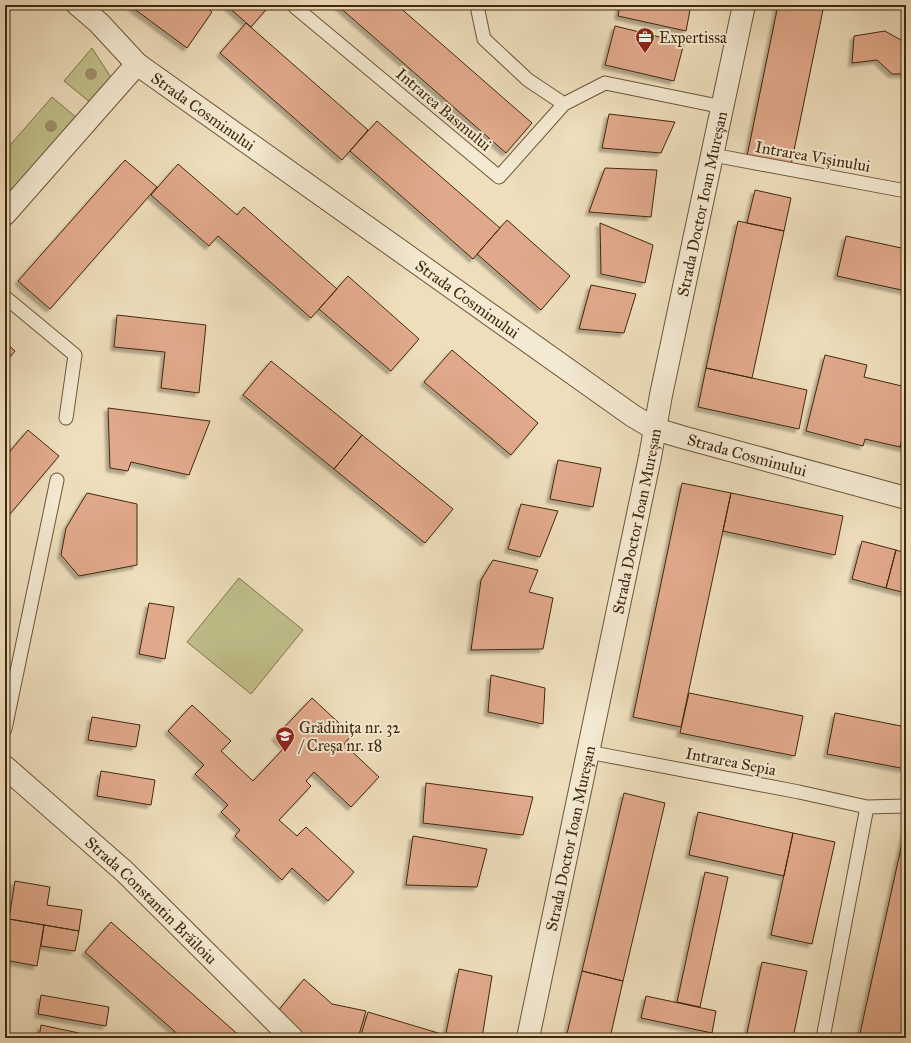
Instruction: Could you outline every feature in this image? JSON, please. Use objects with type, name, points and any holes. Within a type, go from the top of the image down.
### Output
[{"type":"street","name":"Strada Cosminului","points":[[78,5],[99,23],[137,64],[628,413],[655,429],[906,498]]},
{"type":"street","name":"Strada Doctor Ioan Mureșan","points":[[528,1038],[661,395],[744,5]]},
{"type":"street","points":[[5,214],[137,64]]},
{"type":"street","name":"Strada Constantin Brăiloiu","points":[[5,767],[125,872],[292,1038]]},
{"type":"lane","name":"Intrarea Basmului","points":[[296,5],[295,7],[499,177],[564,104],[605,83],[723,107]]},
{"type":"lane","points":[[478,5],[484,39],[528,80],[564,104]]},
{"type":"lane","name":"Intrarea Vișinului","points":[[713,155],[906,191]]},
{"type":"lane","points":[[5,296],[75,354],[66,418]]},
{"type":"lane","points":[[5,729],[57,480]]},
{"type":"lane","name":"Intrarea Sepia","points":[[588,752],[799,792],[867,807],[906,806]]},
{"type":"lane","points":[[823,1038],[867,807]]},
{"type":"shaded area","points":[[92,48],[112,79],[91,103],[64,81]]},
{"type":"shaded area","points":[[52,97],[78,119],[5,203],[5,151]]},
{"type":"shaded area","points":[[239,578],[303,630],[251,694],[187,642]]},
{"type":"building","points":[[129,5],[203,5],[212,12],[187,48]]},
{"type":"building","points":[[226,5],[270,5],[251,27]]},
{"type":"building","points":[[337,5],[397,5],[532,123],[506,153]]},
{"type":"building","points":[[620,5],[691,5],[686,31],[618,16]]},
{"type":"building","points":[[778,5],[824,5],[791,165],[747,156]]},
{"type":"building","points":[[246,23],[368,130],[342,160],[220,53]]},
{"type":"building","name":"Expertissa","points":[[615,26],[684,43],[674,81],[605,65]]},
{"type":"building","points":[[885,31],[901,40],[906,40],[906,74],[892,74],[877,60],[852,63],[854,36]]},
{"type":"building","points":[[609,114],[675,122],[661,153],[602,148]]},
{"type":"building","points":[[377,121],[500,228],[473,259],[350,151]]},
{"type":"building","points":[[125,160],[157,187],[50,309],[18,281]]},
{"type":"building","points":[[178,164],[237,215],[244,207],[337,289],[311,318],[218,236],[209,246],[151,195]]},
{"type":"building","points":[[605,168],[657,170],[651,217],[589,212]]},
{"type":"building","points":[[755,190],[791,198],[784,231],[747,223]]},
{"type":"building","points":[[507,220],[570,276],[541,310],[477,254]]},
{"type":"building","points":[[738,221],[784,231],[752,378],[706,368]]},
{"type":"building","points":[[600,223],[653,245],[645,283],[601,274]]},
{"type":"building","points":[[846,236],[906,249],[906,291],[837,276]]},
{"type":"building","points":[[348,276],[419,339],[391,371],[319,309]]},
{"type":"building","points":[[591,285],[636,294],[624,333],[579,329]]},
{"type":"building","points":[[117,315],[206,325],[199,393],[161,388],[165,352],[114,347]]},
{"type":"building","points":[[5,342],[15,351],[5,363]]},
{"type":"building","points":[[452,350],[538,423],[511,455],[424,382]]},
{"type":"building","points":[[825,355],[867,365],[864,377],[906,387],[906,424],[900,447],[865,439],[863,446],[806,431]]},
{"type":"building","points":[[271,361],[362,435],[334,469],[243,395]]},
{"type":"building","points":[[706,368],[807,390],[799,429],[698,407]]},
{"type":"building","points":[[108,408],[210,421],[189,475],[131,462],[128,471],[110,468]]},
{"type":"building","points":[[906,424],[906,449],[900,447]]},
{"type":"building","points":[[28,430],[59,456],[5,520],[5,457]]},
{"type":"building","points":[[362,435],[453,509],[425,543],[334,469]]},
{"type":"building","points":[[558,460],[601,468],[593,507],[550,499]]},
{"type":"building","points":[[682,483],[731,493],[681,727],[633,717]]},
{"type":"building","points":[[87,493],[137,504],[137,565],[79,576],[61,555],[66,528]]},
{"type":"building","points":[[731,493],[843,516],[835,555],[723,531]]},
{"type":"building","points":[[521,504],[558,511],[540,557],[508,549]]},
{"type":"building","points":[[862,541],[896,550],[886,588],[852,579]]},
{"type":"building","points":[[896,550],[906,553],[906,593],[886,588]]},
{"type":"building","points":[[493,560],[538,570],[529,592],[553,598],[543,649],[471,650],[481,580]]},
{"type":"building","points":[[149,603],[174,607],[165,659],[139,654]]},
{"type":"building","points":[[491,675],[545,688],[543,724],[488,712]]},
{"type":"building","points":[[689,693],[803,716],[795,756],[680,733]]},
{"type":"building","points":[[312,698],[352,735],[344,744],[379,777],[351,807],[314,772],[306,781],[311,786],[279,820],[297,836],[306,827],[354,872],[328,901],[292,868],[282,880],[235,836],[240,830],[221,812],[228,805],[195,774],[204,765],[168,731],[192,705],[231,741],[221,751],[253,781],[285,747],[275,737]]},
{"type":"building","points":[[835,713],[906,727],[906,769],[827,754]]},
{"type":"building","points":[[92,717],[140,725],[136,747],[88,740]]},
{"type":"building","points":[[101,771],[155,780],[151,805],[97,796]]},
{"type":"building","points":[[426,783],[533,797],[523,835],[423,823]]},
{"type":"building","points":[[624,793],[665,803],[623,981],[582,971]]},
{"type":"building","points":[[698,812],[793,833],[784,876],[689,855]]},
{"type":"building","points":[[905,830],[906,1027],[904,1038],[859,1038]]},
{"type":"building","points":[[793,833],[835,842],[812,944],[771,935]]},
{"type":"building","points":[[413,836],[487,849],[477,887],[406,885]]},
{"type":"building","points":[[705,872],[728,877],[700,1007],[677,1002]]},
{"type":"building","points":[[15,881],[50,887],[47,905],[82,910],[79,931],[9,919]]},
{"type":"building","points":[[9,919],[44,925],[37,966],[5,960],[5,945]]},
{"type":"building","points":[[111,922],[242,1038],[182,1038],[85,952]]},
{"type":"building","points":[[44,925],[79,931],[75,951],[41,946]]},
{"type":"building","points":[[762,962],[807,971],[793,1038],[746,1038]]},
{"type":"building","points":[[459,969],[492,976],[482,1038],[445,1038]]},
{"type":"building","points":[[582,971],[623,981],[610,1038],[566,1038]]},
{"type":"building","points":[[304,979],[332,1004],[366,1011],[358,1038],[307,1038],[278,1011]]},
{"type":"building","points":[[41,995],[109,1007],[106,1026],[38,1014]]},
{"type":"building","points":[[646,996],[716,1011],[712,1033],[641,1018]]},
{"type":"building","points":[[368,1012],[445,1035],[444,1038],[360,1038]]},
{"type":"building","points":[[41,1025],[79,1033],[78,1038],[39,1038]]},
{"type":"place","name":"Expertissa","points":[[645,54]]},
{"type":"place","name":"Grădinița nr. 32 / Creșa nr. 18","points":[[285,753]]}]
